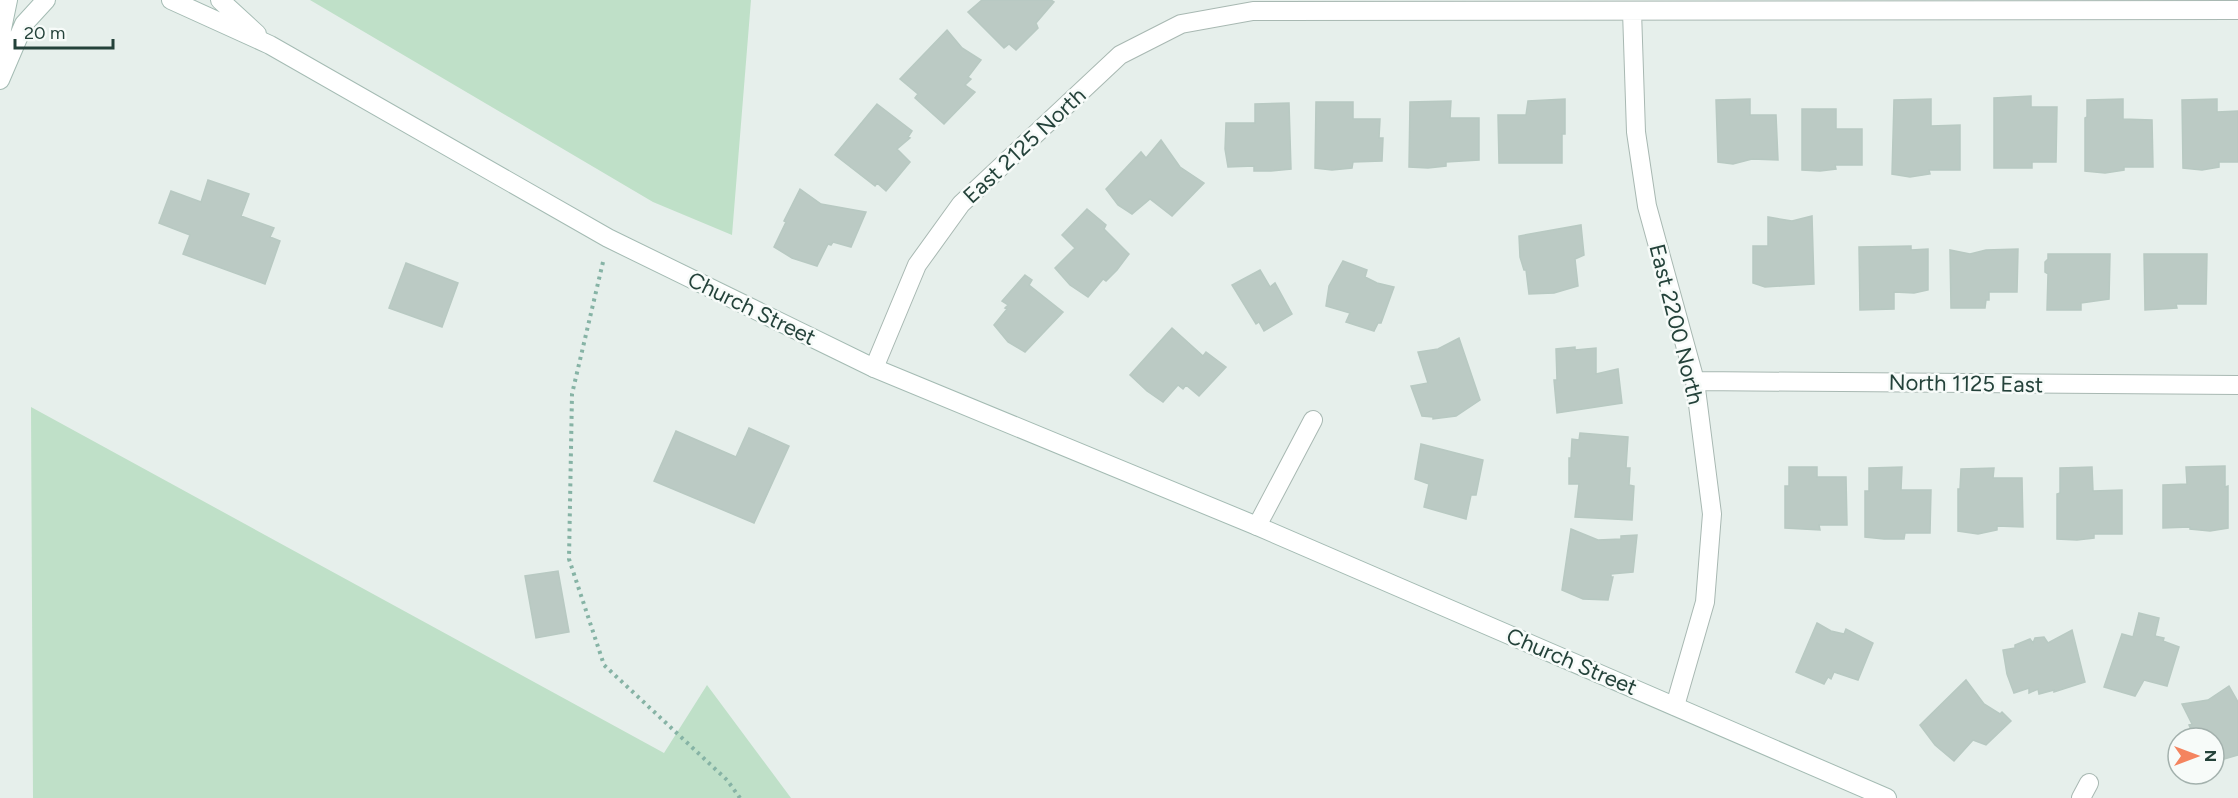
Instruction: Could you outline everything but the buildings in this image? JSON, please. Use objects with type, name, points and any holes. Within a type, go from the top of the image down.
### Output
[{"type":"street","points":[[0,81],[2,29],[8,0]]},
{"type":"street","points":[[0,81],[24,24],[46,0]]},
{"type":"street","name":"Church Street","points":[[171,0],[270,45],[608,238],[874,368],[1257,526],[1887,798]]},
{"type":"street","name":"Church Street","points":[[220,0],[270,45]]},
{"type":"street","name":"East 2125 North","points":[[874,368],[917,265],[961,204],[1120,55],[1181,24],[1253,11],[2238,10]]},
{"type":"street","name":"East 2200 North","points":[[1632,11],[1636,132],[1647,206],[1695,381],[1712,514],[1706,602],[1675,706]]},
{"type":"street","name":"North 1125 East","points":[[1695,381],[2238,385]]},
{"type":"street","points":[[1257,526],[1313,420]]},
{"type":"path","points":[[608,238],[572,394],[569,559],[604,665],[727,780],[740,798]]},
{"type":"green space","points":[[310,0],[751,0],[732,235],[653,202]]},
{"type":"green space","points":[[31,407],[664,753],[707,685],[791,798],[33,798]]}]
